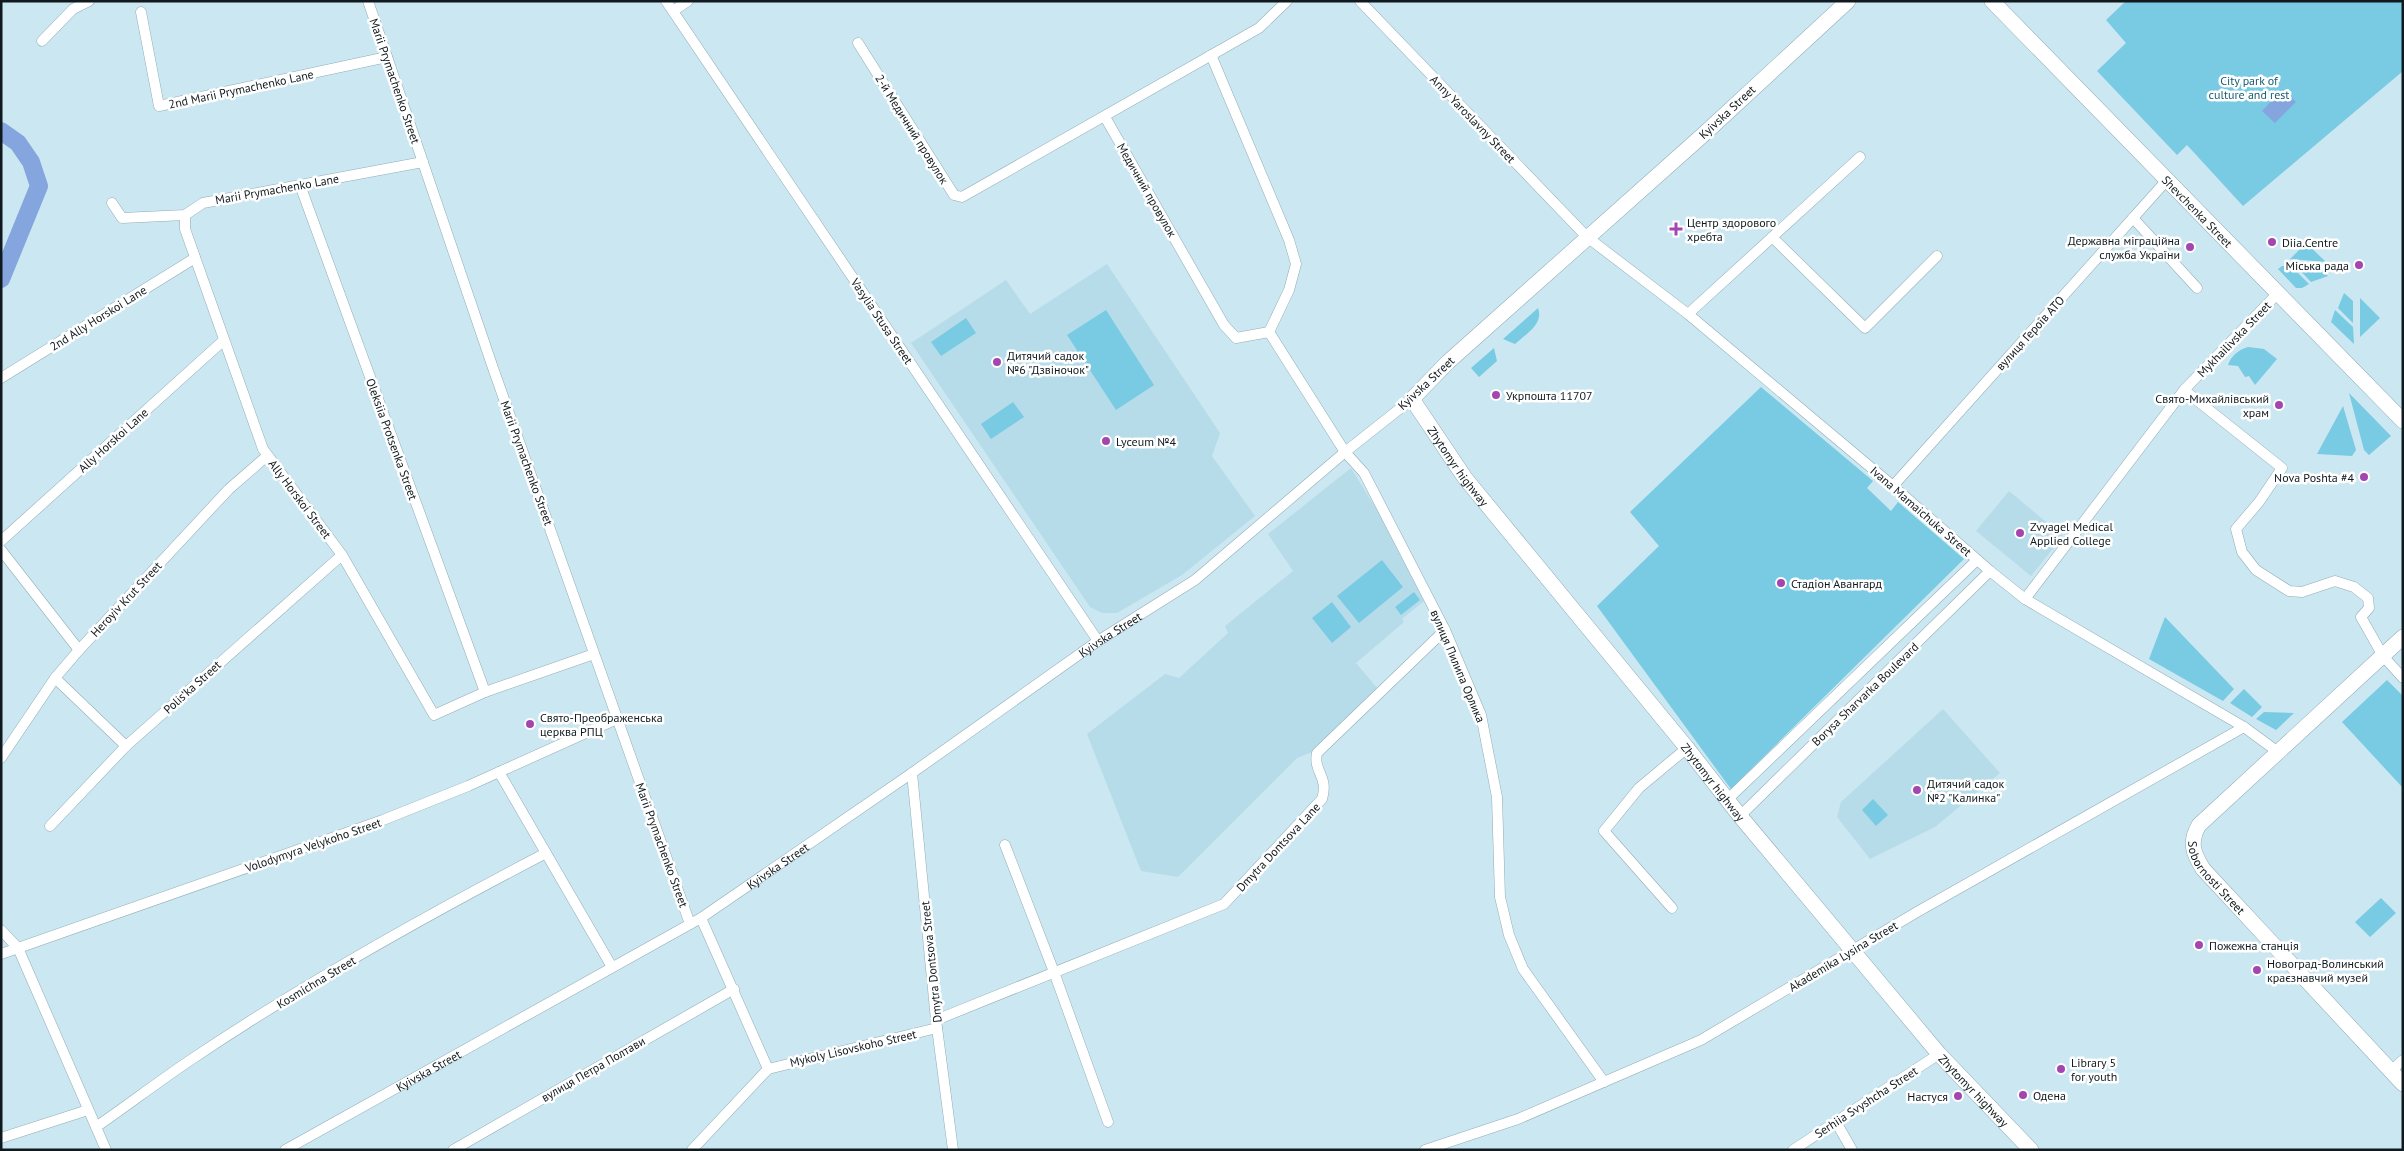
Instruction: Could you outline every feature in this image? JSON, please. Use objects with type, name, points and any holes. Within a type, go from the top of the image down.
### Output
[{"type":"main road","name":"Kyivska Street","points":[[1412,399],[1448,362],[1704,134],[1848,1]]},
{"type":"main road","name":"Shevchenka Street","points":[[1992,1],[2403,421]]},
{"type":"main road","name":"Zhytomyr highway","points":[[1412,399],[1465,478],[1687,748],[1740,816],[1939,1054],[2031,1150]]},
{"type":"main road","name":"Sobornosti Street","points":[[2403,637],[2199,825],[2193,836],[2192,845],[2195,857],[2203,869],[2403,1084]]},
{"type":"street","points":[[42,41],[73,9],[89,1]]},
{"type":"street","name":"Marii Prymachenko Street","points":[[368,1],[594,654],[690,924]]},
{"type":"street","name":"Vasylia Stusa Street","points":[[666,1],[1098,641]]},
{"type":"street","points":[[674,11],[688,1]]},
{"type":"street","points":[[1105,117],[1259,28],[1287,1]]},
{"type":"street","name":"Anny Yaroslavny Street","points":[[1360,1],[1587,237]]},
{"type":"street","name":"2nd Marii Prymachenko Lane","points":[[141,12],[159,106],[387,57]]},
{"type":"street","name":"2-й Медичний провулок","points":[[858,43],[954,195],[958,197],[962,197],[1105,117]]},
{"type":"street","points":[[1211,55],[1289,240],[1296,264],[1289,290],[1269,332],[1345,452]]},
{"type":"street","name":"Медичний провулок","points":[[1105,117],[1224,324],[1236,338],[1269,332]]},
{"type":"street","points":[[1688,314],[1860,157]]},
{"type":"street","name":"Marii Prymachenko Lane","points":[[112,203],[122,218],[185,215],[204,203],[423,162]]},
{"type":"street","name":"вулиця Героїв АТО","points":[[1893,486],[2167,180]]},
{"type":"street","name":"Oleksiia Protsenka Street","points":[[300,185],[485,692]]},
{"type":"street","name":"Ally Horskoi Street","points":[[185,215],[185,229],[263,449],[342,555],[434,715],[485,692]]},
{"type":"street","points":[[2133,218],[2197,288]]},
{"type":"street","name":"Ivana Mamaichuka Street","points":[[1587,237],[1688,314],[1893,486],[1990,572],[2025,598],[2244,727],[2278,752]]},
{"type":"street","points":[[1772,237],[1865,328],[1937,256]]},
{"type":"street","name":"2nd Ally Horskoi Lane","points":[[1,378],[195,258]]},
{"type":"street","name":"Mykhailivska Street","points":[[2025,598],[2184,390],[2278,293]]},
{"type":"street","name":"Ally Horskoi Lane","points":[[1,541],[224,340]]},
{"type":"street","points":[[2184,390],[2282,468],[2259,502],[2236,529],[2242,552],[2256,570],[2289,591],[2302,592],[2335,581],[2354,587],[2368,598],[2369,608],[2361,617],[2383,656],[2403,678]]},
{"type":"street","name":"Kyivska Street","points":[[285,1150],[701,918],[912,773],[1098,641],[1195,580],[1345,452],[1412,399]]},
{"type":"street","name":"вулиця Пилипа Орлика","points":[[1345,452],[1364,473],[1444,630],[1482,715],[1497,797],[1500,897],[1509,934],[1523,970],[1604,1082]]},
{"type":"street","name":"Heroyiv Krut Street","points":[[1,758],[55,678],[79,650],[229,489],[268,456]]},
{"type":"street","points":[[1,550],[79,650]]},
{"type":"street","name":"Polisʹka Street","points":[[50,826],[126,746],[342,555]]},
{"type":"street","name":"Borysa Sharvarka Boulevard","points":[[1727,800],[1977,560]]},
{"type":"street","name":"Borysa Sharvarka Boulevard","points":[[1740,816],[1990,572]]},
{"type":"street","name":"Dmytra Dontsova Lane","points":[[937,1024],[1054,972],[1224,904],[1322,800],[1326,787],[1315,760],[1317,752],[1444,630]]},
{"type":"street","points":[[485,692],[594,654]]},
{"type":"street","points":[[55,678],[126,746]]},
{"type":"street","name":"Volodymyra Velykoho Street","points":[[1,954],[383,820],[499,772],[618,719]]},
{"type":"street","name":"Akademika Lysina Street","points":[[1426,1150],[1518,1119],[1700,1040],[1852,950],[2244,727]]},
{"type":"street","points":[[1672,908],[1604,831],[1639,788],[1687,748]]},
{"type":"street","points":[[499,772],[612,967]]},
{"type":"street","name":"Dmytra Dontsova Street","points":[[912,773],[937,1024],[953,1150]]},
{"type":"street","points":[[1005,845],[1054,972],[1108,1122]]},
{"type":"street","name":"Kosmichna Street","points":[[96,1127],[192,1059],[312,983],[458,899],[546,853]]},
{"type":"street","points":[[692,1150],[768,1068],[701,918]]},
{"type":"street","points":[[1,930],[18,948],[106,1150]]},
{"type":"street","name":"вулиця Петра Полтави","points":[[453,1150],[734,989]]},
{"type":"street","name":"Mykoly Lisovskoho Street","points":[[768,1068],[937,1024]]},
{"type":"street","name":"Serhiia Svyshcha Street","points":[[1793,1150],[1939,1054]]},
{"type":"street","points":[[2391,1072],[2403,1060]]},
{"type":"street","points":[[1,1138],[88,1110]]},
{"type":"street","points":[[1836,1122],[1852,1150]]},
{"type":"shaded area","points":[[2283,89],[2296,102],[2275,123],[2262,111]]},
{"type":"shaded area","name":"Lyceum №4","points":[[1107,264],[1220,433],[1212,456],[1255,516],[1182,575],[1117,613],[1102,613],[1090,607],[911,343],[1006,280],[1030,314]]},
{"type":"shaded area","points":[[1351,468],[1377,510],[1424,601],[1402,619],[1404,622],[1356,663],[1378,689],[1312,752],[1297,758],[1178,877],[1141,871],[1087,734],[1165,674],[1179,678],[1228,633],[1225,626],[1293,571],[1268,534]]},
{"type":"shaded area","name":"Zvyagel Medical Applied College","points":[[2009,491],[2063,536],[2031,576],[1976,531]]},
{"type":"shaded area","name":"Дитячий садок №2 \"Калинка\"","points":[[1943,709],[2000,773],[1935,827],[1870,859],[1837,817],[1841,802]]},
{"type":"green space","name":"City park of culture and rest","points":[[2126,1],[2403,1],[2403,71],[2243,206],[2187,145],[2177,155],[2097,71],[2126,43],[2106,20]]},
{"type":"green space","points":[[2306,243],[2325,261],[2326,262],[2290,259]]},
{"type":"green space","points":[[2282,266],[2292,267],[2309,284],[2302,288],[2296,288],[2278,269]]},
{"type":"green space","points":[[2296,266],[2321,268],[2328,276],[2311,282]]},
{"type":"green space","points":[[2344,293],[2353,301],[2353,323],[2338,308]]},
{"type":"green space","points":[[2360,298],[2380,318],[2360,337]]},
{"type":"green space","points":[[1538,308],[1538,319],[1529,332],[1515,344],[1503,339]]},
{"type":"green space","points":[[1106,310],[1154,385],[1116,410],[1067,335]]},
{"type":"green space","points":[[2335,310],[2353,327],[2354,344],[2331,322]]},
{"type":"green space","points":[[966,318],[976,333],[941,356],[931,342]]},
{"type":"green space","points":[[2248,347],[2264,349],[2277,359],[2255,385],[2249,376],[2245,377],[2238,366],[2228,365],[2235,354]]},
{"type":"green space","points":[[1494,348],[1497,361],[1479,377],[1471,368]]},
{"type":"green space","name":"Стадіон Авангард","points":[[1761,387],[1873,481],[1867,488],[1891,511],[1898,502],[1964,559],[1731,789],[1597,606],[1659,546],[1630,512]]},
{"type":"green space","points":[[2349,393],[2391,436],[2369,455],[2364,450]]},
{"type":"green space","points":[[1013,402],[1024,417],[991,439],[981,424]]},
{"type":"green space","points":[[2343,406],[2356,450],[2352,456],[2317,454]]},
{"type":"green space","points":[[1382,560],[1403,587],[1359,623],[1337,596]]},
{"type":"green space","points":[[1414,592],[1420,600],[1401,615],[1395,607]]},
{"type":"green space","points":[[1332,602],[1351,627],[1332,643],[1312,618]]},
{"type":"green space","points":[[2165,617],[2234,689],[2223,701],[2149,659]]},
{"type":"green space","points":[[2387,680],[2403,696],[2403,788],[2342,722]]},
{"type":"green space","points":[[2244,689],[2262,707],[2252,717],[2230,703]]},
{"type":"green space","points":[[2264,712],[2294,713],[2276,730],[2256,719]]},
{"type":"green space","points":[[1873,799],[1888,815],[1876,826],[1862,810]]},
{"type":"green space","points":[[2381,898],[2396,913],[2370,937],[2355,922]]},
{"type":"waterway","points":[[1,131],[18,143],[31,162],[39,186],[1,279]]},
{"type":"place","name":"Центр здорового хребта","points":[[1676,229]]},
{"type":"place","name":"Diia.Centre","points":[[2272,242]]},
{"type":"place","name":"Державна міграційна служба України","points":[[2190,247]]},
{"type":"place","name":"Міська рада","points":[[2359,265]]},
{"type":"place","name":"Дитячий садок №6 \"Дзвіночок\"","points":[[997,362]]},
{"type":"place","name":"Укрпошта 11707","points":[[1496,395]]},
{"type":"place","name":"Свято-Михайлiвський храм","points":[[2279,405]]},
{"type":"place","name":"Lyceum №4","points":[[1106,441]]},
{"type":"place","name":"Nova Poshta #4","points":[[2364,477]]},
{"type":"place","name":"Zvyagel Medical Applied College","points":[[2020,533]]},
{"type":"place","name":"Стадіон Авангард","points":[[1781,583]]},
{"type":"place","name":"Свято-Преображенська церква РПЦ","points":[[530,724]]},
{"type":"place","name":"Дитячий садок №2 \"Калинка\"","points":[[1917,790]]},
{"type":"place","name":"Пожежна станція","points":[[2199,945]]},
{"type":"place","name":"Новоград-Волинський краєзнавчий музей","points":[[2257,970]]},
{"type":"place","name":"Library 5 for youth","points":[[2061,1069]]},
{"type":"place","name":"Одена","points":[[2023,1095]]},
{"type":"place","name":"Настуся","points":[[1958,1096]]}]
